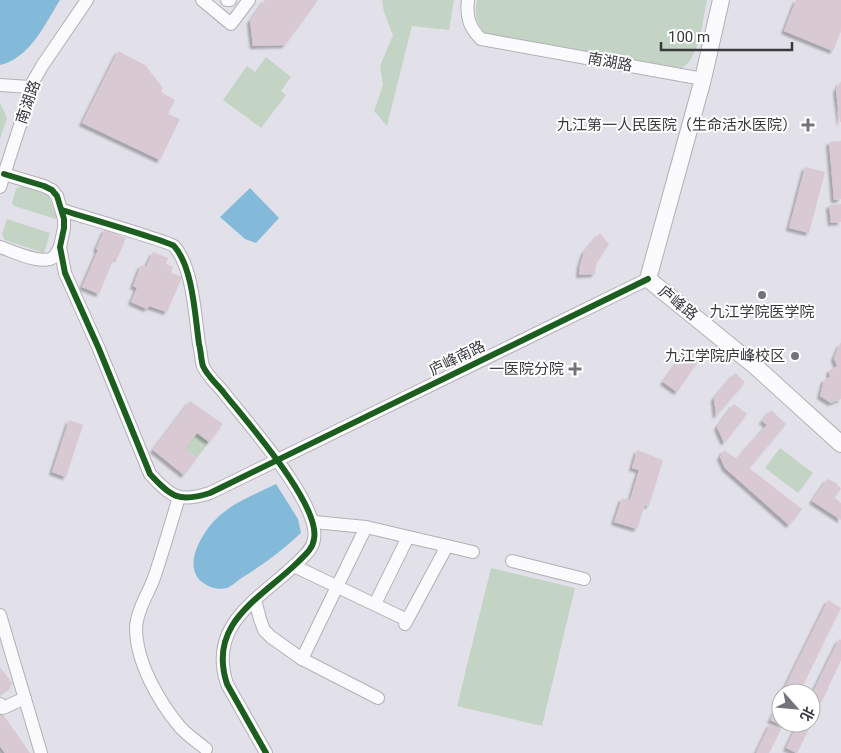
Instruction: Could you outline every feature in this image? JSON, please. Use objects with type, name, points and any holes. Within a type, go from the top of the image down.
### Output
[{"type":"main road","points":[[703,79],[722,0]]},
{"type":"main road","name":"庐峰路","points":[[703,79],[648,280],[755,366],[841,444]]},
{"type":"street","name":"南湖路","points":[[0,187],[30,87],[46,59],[87,0]]},
{"type":"street","points":[[202,0],[231,24],[245,2]]},
{"type":"street","name":"南湖路","points":[[468,0],[467,17],[469,25],[481,39],[703,79]]},
{"type":"street","points":[[0,85],[30,87]]},
{"type":"street","points":[[0,247],[37,260],[47,260],[54,256],[60,247],[64,228],[62,210],[52,190],[4,174]]},
{"type":"street","points":[[62,210],[172,245],[187,267],[203,367],[278,460],[314,522],[315,535],[312,548],[235,619],[224,644],[222,661],[227,684],[266,753]]},
{"type":"street","points":[[60,247],[65,273],[99,349],[150,474],[164,489],[179,498],[154,578],[136,626],[143,663],[160,701],[182,729],[206,750]]},
{"type":"street","name":"庐峰南路","points":[[179,498],[193,499],[210,493],[648,280]]},
{"type":"street","points":[[314,522],[366,527],[473,552]]},
{"type":"street","points":[[302,659],[366,527]]},
{"type":"street","points":[[375,604],[408,537]]},
{"type":"street","points":[[294,566],[375,604],[406,622],[447,546]]},
{"type":"street","points":[[512,561],[584,579]]},
{"type":"street","points":[[256,600],[264,630],[271,637],[302,659],[378,698]]},
{"type":"street","points":[[0,615],[41,753]]},
{"type":"street","points":[[0,704],[3,708],[25,698]]},
{"type":"green space","points":[[382,0],[454,0],[449,30],[412,26],[387,126],[374,111],[383,85],[380,66],[393,35],[384,12]]},
{"type":"green space","points":[[477,0],[707,0],[696,49],[692,58],[679,70],[485,33],[476,18]]},
{"type":"green space","points":[[266,57],[291,77],[281,91],[286,95],[261,128],[223,100],[247,66],[255,72]]},
{"type":"green space","points":[[0,103],[7,118],[0,139]]},
{"type":"green space","points":[[22,186],[48,195],[56,219],[14,206],[12,203],[16,189]]},
{"type":"green space","points":[[7,219],[50,233],[44,253],[5,240],[2,234]]},
{"type":"green space","points":[[197,433],[209,442],[197,458],[185,449]]},
{"type":"green space","points":[[780,448],[813,473],[798,493],[765,468]]},
{"type":"green space","points":[[491,568],[575,588],[542,726],[457,706]]},
{"type":"water","points":[[0,0],[60,0],[36,39],[28,48],[11,61],[0,65]]},
{"type":"water","points":[[250,188],[279,218],[256,243],[245,239],[220,217]]},
{"type":"water","points":[[276,484],[298,519],[301,533],[273,556],[229,587],[218,589],[205,584],[198,578],[194,570],[195,553],[203,535],[214,521],[235,504]]},
{"type":"building","points":[[265,0],[318,0],[285,45],[253,46],[250,21]]},
{"type":"building","points":[[796,0],[841,0],[841,31],[833,51],[784,31]]},
{"type":"building","points":[[118,51],[145,65],[163,88],[161,92],[175,100],[168,114],[180,119],[160,160],[82,123]]},
{"type":"building","points":[[841,81],[841,122],[840,122],[836,90]]},
{"type":"building","points":[[841,141],[841,199],[834,200],[829,142]]},
{"type":"building","points":[[805,167],[825,172],[809,233],[789,228]]},
{"type":"building","points":[[841,204],[841,222],[831,223],[829,205]]},
{"type":"building","points":[[105,229],[126,238],[117,259],[114,258],[99,294],[82,287]]},
{"type":"building","points":[[600,233],[609,244],[596,264],[595,274],[579,275],[584,252]]},
{"type":"building","points":[[153,252],[168,258],[166,264],[173,267],[171,273],[182,277],[167,312],[149,306],[147,309],[131,302],[137,288],[133,286],[141,265],[146,267]]},
{"type":"building","points":[[841,342],[841,399],[831,403],[820,396],[824,380],[830,377],[829,371],[837,366],[834,358]]},
{"type":"building","points":[[688,348],[701,357],[677,392],[663,382]]},
{"type":"building","points":[[735,373],[745,382],[716,416],[714,398]]},
{"type":"building","points":[[190,401],[223,424],[209,442],[197,433],[185,449],[197,458],[184,475],[153,450]]},
{"type":"building","points":[[734,404],[747,414],[724,443],[717,427]]},
{"type":"building","points":[[771,410],[786,424],[749,468],[802,509],[789,525],[725,468],[720,457],[724,450],[737,459],[767,425],[762,421]]},
{"type":"building","points":[[69,420],[83,425],[66,477],[52,472]]},
{"type":"building","points":[[637,450],[663,460],[649,506],[645,505],[637,529],[614,522],[622,498],[630,500],[639,470],[632,468]]},
{"type":"building","points":[[827,479],[835,482],[841,489],[834,497],[841,503],[841,520],[812,501]]},
{"type":"building","points":[[828,600],[841,608],[804,683],[787,683]]},
{"type":"building","points":[[839,639],[841,640],[841,660],[821,703],[821,683],[817,683]]},
{"type":"building","points":[[0,667],[13,684],[0,694]]},
{"type":"building","points":[[0,710],[30,753],[5,753],[0,746]]},
{"type":"building","points":[[771,724],[771,733],[779,733],[769,753],[756,753]]},
{"type":"building","points":[[793,733],[807,733],[797,753],[786,748]]},
{"type":"cycle path","points":[[4,174],[44,186],[52,190],[57,196],[64,219],[60,247],[65,273],[99,349],[150,474],[164,488],[176,496],[190,497],[210,493],[648,279]]},
{"type":"cycle path","points":[[62,210],[174,246],[180,255],[189,279],[203,366],[280,464],[306,506],[313,524],[314,539],[310,549],[241,614],[231,628],[224,644],[223,663],[227,684],[266,753]]},
{"type":"place","name":"九江第一人民医院（生命活水医院）","points":[[808,125]]},
{"type":"place","name":"九江学院医学院","points":[[762,295]]},
{"type":"place","name":"九江学院庐峰校区","points":[[795,356]]},
{"type":"place","name":"一医院分院","points":[[575,369]]}]
